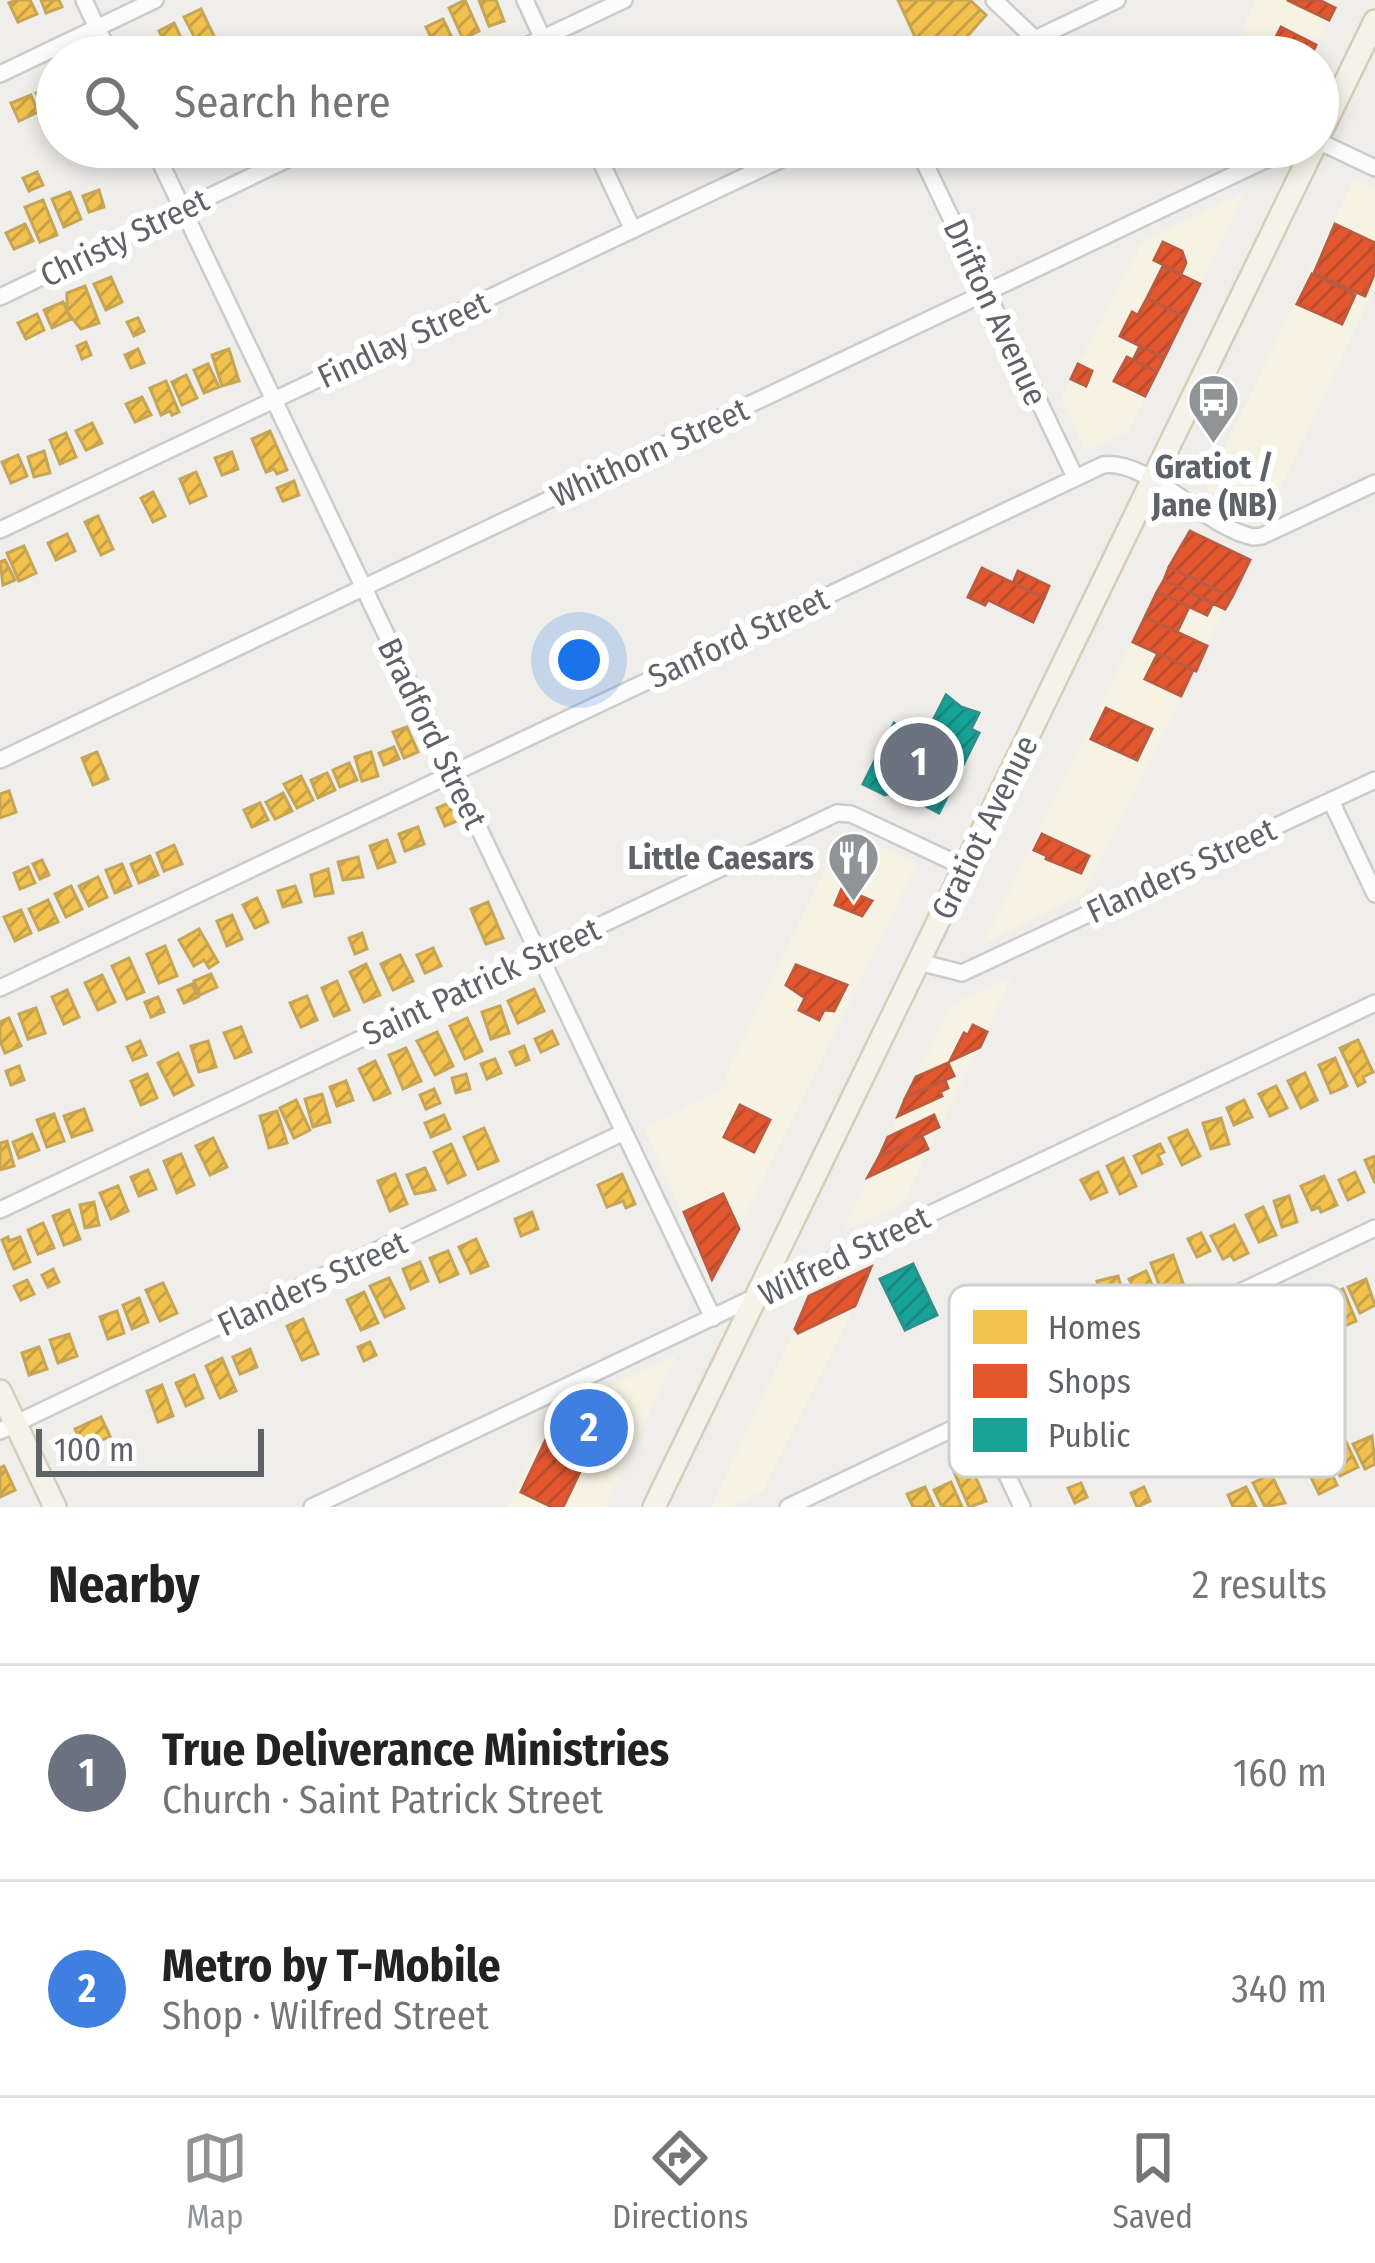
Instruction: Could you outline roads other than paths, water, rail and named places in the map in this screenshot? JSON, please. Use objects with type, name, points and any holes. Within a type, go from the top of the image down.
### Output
[{"type":"main road","name":"Gratiot Avenue","points":[[1339,95],[1375,21]]},
{"type":"main road","name":"Gratiot Avenue","points":[[654,1507],[1303,168]]},
{"type":"main road","points":[[0,1391],[8,1428],[55,1507]]},
{"type":"street","points":[[84,0],[101,36]]},
{"type":"street","points":[[80,36],[155,0]]},
{"type":"street","points":[[525,0],[541,36]]},
{"type":"street","points":[[546,36],[624,0]]},
{"type":"street","points":[[994,0],[1032,36]]},
{"type":"street","points":[[1041,36],[1117,0]]},
{"type":"street","points":[[0,74],[36,57]]},
{"type":"street","points":[[1339,152],[1375,168]]},
{"type":"street","name":"Bradford Street","points":[[163,168],[713,1318]]},
{"type":"street","name":"Christy Street","points":[[0,297],[268,168]]},
{"type":"street","points":[[604,168],[633,230]]},
{"type":"street","name":"Findlay Street","points":[[0,530],[763,168]]},
{"type":"street","name":"Drifton Avenue","points":[[927,168],[1075,477]]},
{"type":"street","name":"Whithorn Street","points":[[0,760],[1246,168]]},
{"type":"street","name":"Sanford Street","points":[[0,988],[1075,477],[1113,464],[1153,479]]},
{"type":"street","points":[[1153,479],[1191,508],[1253,538],[1375,483]]},
{"type":"street","name":"Flanders Street","points":[[919,962],[962,973],[1375,780]]},
{"type":"street","points":[[1331,801],[1375,894]]},
{"type":"street","name":"Saint Patrick Street","points":[[0,1210],[836,813],[851,814],[964,867]]},
{"type":"street","name":"Wilfred Street","points":[[312,1507],[1375,1003]]},
{"type":"street","name":"Flanders Street","points":[[8,1428],[622,1133]]},
{"type":"street","points":[[1254,1285],[1375,1228]]},
{"type":"street","points":[[788,1507],[949,1429]]},
{"type":"street","points":[[1008,1477],[1022,1507]]},
{"type":"place","name":"Gratiot / Jane (NB)","points":[[1214,445]]},
{"type":"place","name":"True Deliverance Ministries","points":[[919,762]]},
{"type":"place","name":"Little Caesars","points":[[853,903]]},
{"type":"place","name":"Metro by T-Mobile","points":[[589,1428]]}]
